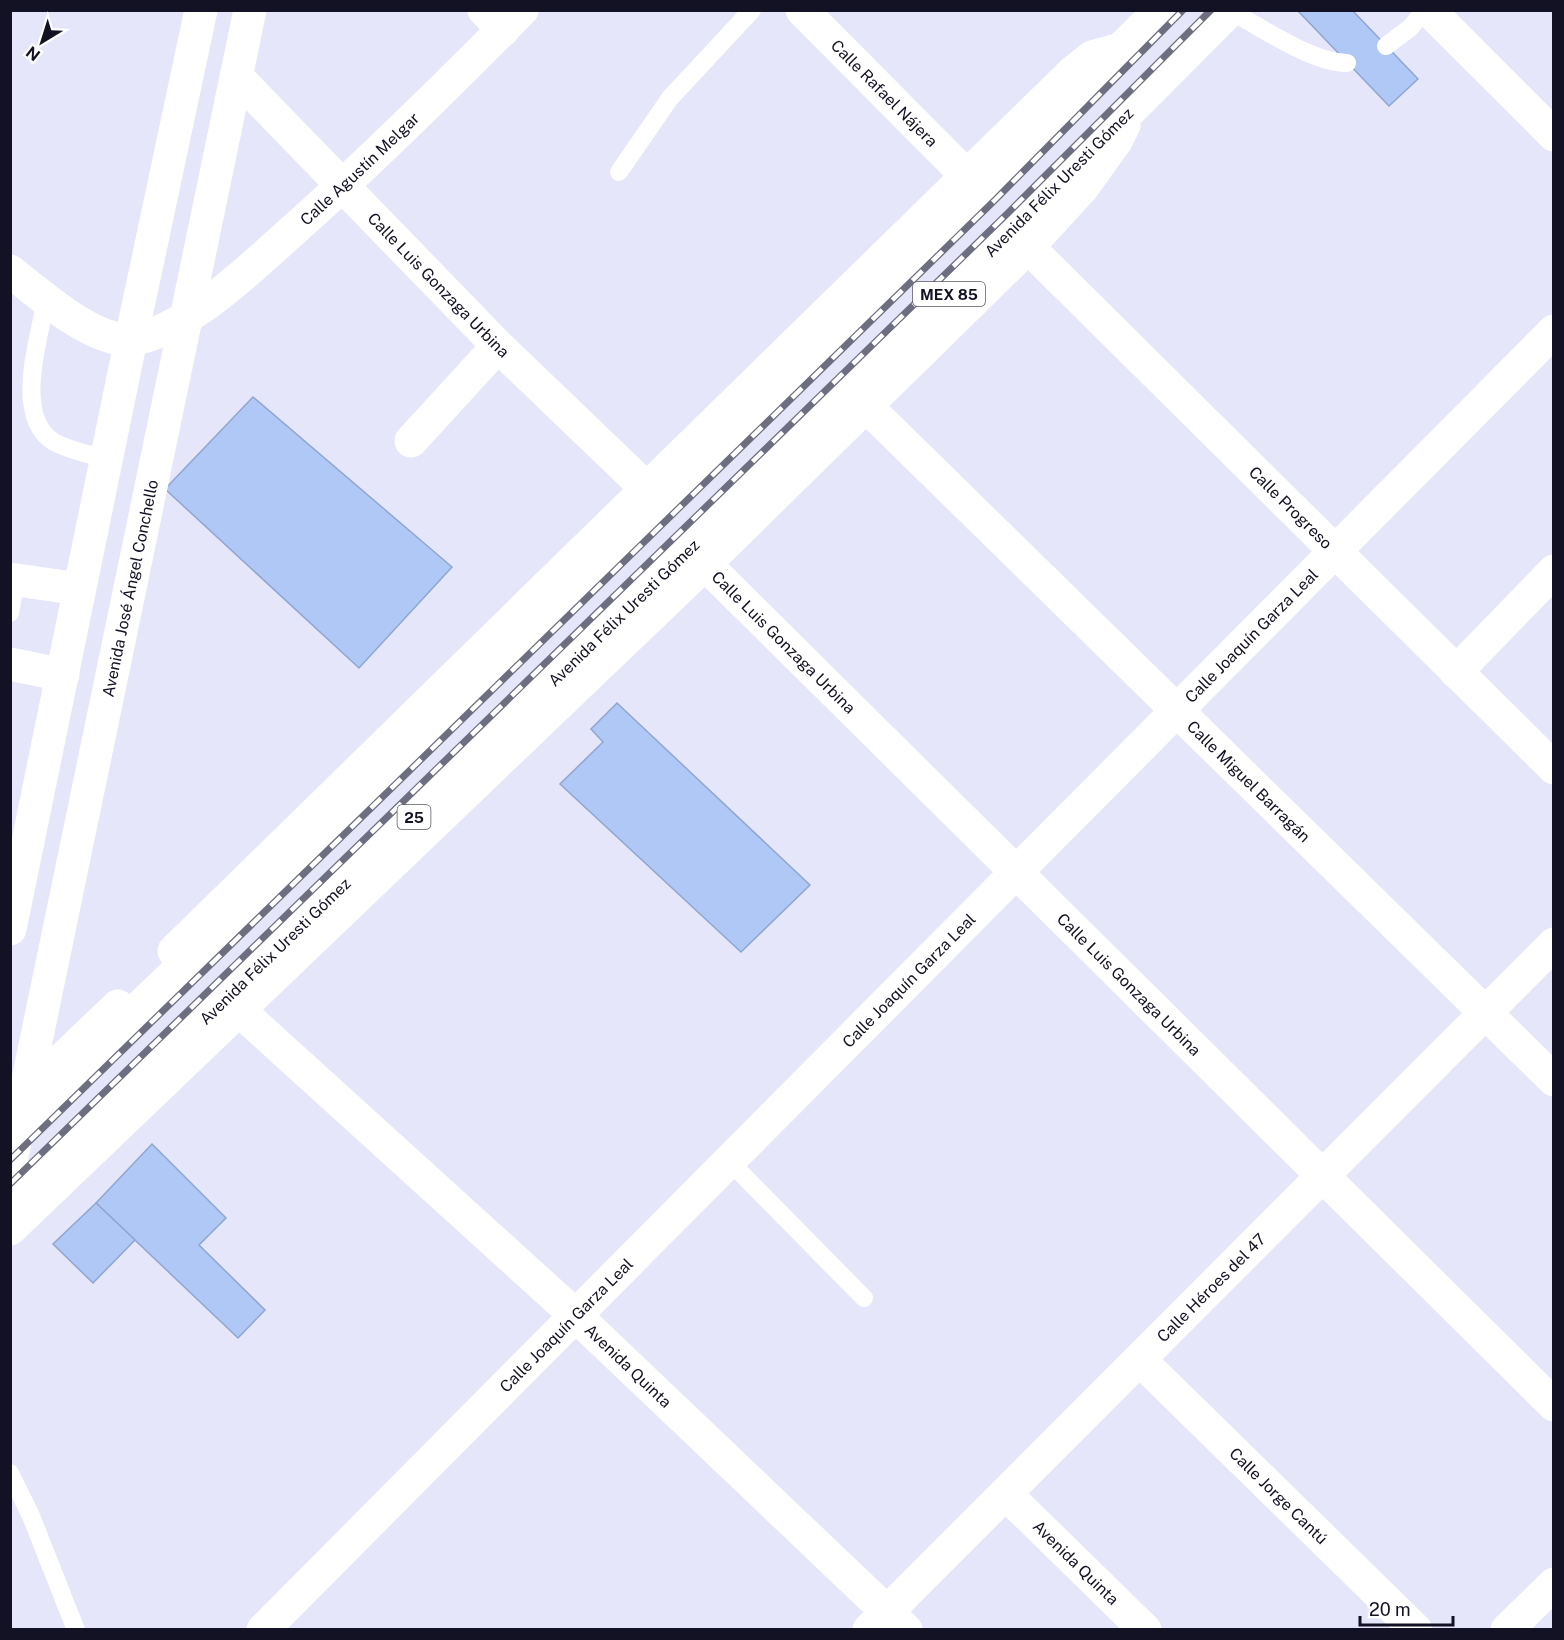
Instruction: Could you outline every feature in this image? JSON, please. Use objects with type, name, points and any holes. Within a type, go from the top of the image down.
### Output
[{"type":"street","points":[[12,911],[201,10]]},
{"type":"street","name":"Avenida José Ángel Conchello","points":[[10,1166],[17,1102],[187,315],[250,10]]},
{"type":"street","name":"Calle Rafael Nájera","points":[[802,10],[967,176]]},
{"type":"street","name":"MEX 85","points":[[10,1133],[779,387],[1160,10]]},
{"type":"street","name":"Avenida Félix Uresti Gómez","points":[[10,1208],[817,425],[1230,10]]},
{"type":"street","points":[[1427,10],[1554,135]]},
{"type":"street","name":"Calle Agustín Melgar","points":[[131,339],[149,336],[187,315],[227,287],[342,187],[503,17]]},
{"type":"street","points":[[17,1102],[1081,65],[1092,57],[1121,49]]},
{"type":"street","name":"Calle Luis Gonzaga Urbina","points":[[236,76],[498,346],[646,488]]},
{"type":"street","name":"25","points":[[10,1229],[705,564],[1028,248],[1059,215],[1103,160],[1130,112]]},
{"type":"street","name":"Calle Progreso","points":[[1028,248],[1554,768]]},
{"type":"street","points":[[10,272],[46,300],[93,330],[114,339],[131,339]]},
{"type":"street","name":"Calle Joaquín Garza Leal","points":[[263,1629],[1554,331]]},
{"type":"street","points":[[411,441],[498,346]]},
{"type":"street","name":"Calle Miguel Barragán","points":[[866,406],[1554,1080]]},
{"type":"street","name":"Calle Luis Gonzaga Urbina","points":[[705,564],[1554,1405]]},
{"type":"street","points":[[1456,672],[1554,571]]},
{"type":"street","points":[[13,579],[79,589]]},
{"type":"street","points":[[10,664],[63,675]]},
{"type":"street","name":"Calle Héroes del 47","points":[[887,1623],[1006,1494],[1554,944]]},
{"type":"street","name":"Avenida Quinta","points":[[240,1011],[574,1314],[887,1623]]},
{"type":"street","name":"Calle Jorge Cantú","points":[[1140,1360],[1416,1629]]},
{"type":"street","name":"Avenida Quinta","points":[[1006,1494],[1145,1629]]},
{"type":"street","points":[[1507,1629],[1554,1584]]},
{"type":"lane","points":[[619,172],[670,98],[752,10]]},
{"type":"lane","points":[[1230,10],[1311,54],[1329,61],[1347,63]]},
{"type":"lane","points":[[1386,46],[1410,28],[1427,10]]},
{"type":"lane","points":[[46,300],[32,384],[31,406],[35,421],[42,433],[54,442],[107,459]]},
{"type":"lane","points":[[10,613],[13,579]]},
{"type":"lane","points":[[728,1160],[864,1298]]},
{"type":"lane","points":[[10,1473],[31,1516],[76,1629]]},
{"type":"building","points":[[1301,10],[1352,10],[1418,79],[1389,106],[1299,12]]},
{"type":"building","points":[[253,397],[452,567],[359,668],[165,489]]},
{"type":"building","points":[[617,703],[810,885],[741,952],[560,784],[603,742],[591,729]]},
{"type":"building","points":[[152,1144],[226,1218],[199,1245],[265,1310],[238,1338],[96,1203]]},
{"type":"building","points":[[96,1203],[135,1240],[93,1283],[53,1244]]},
{"type":"railway","points":[[10,1160],[995,200],[1183,10]]},
{"type":"railway","points":[[10,1184],[1008,213],[1211,10]]}]
